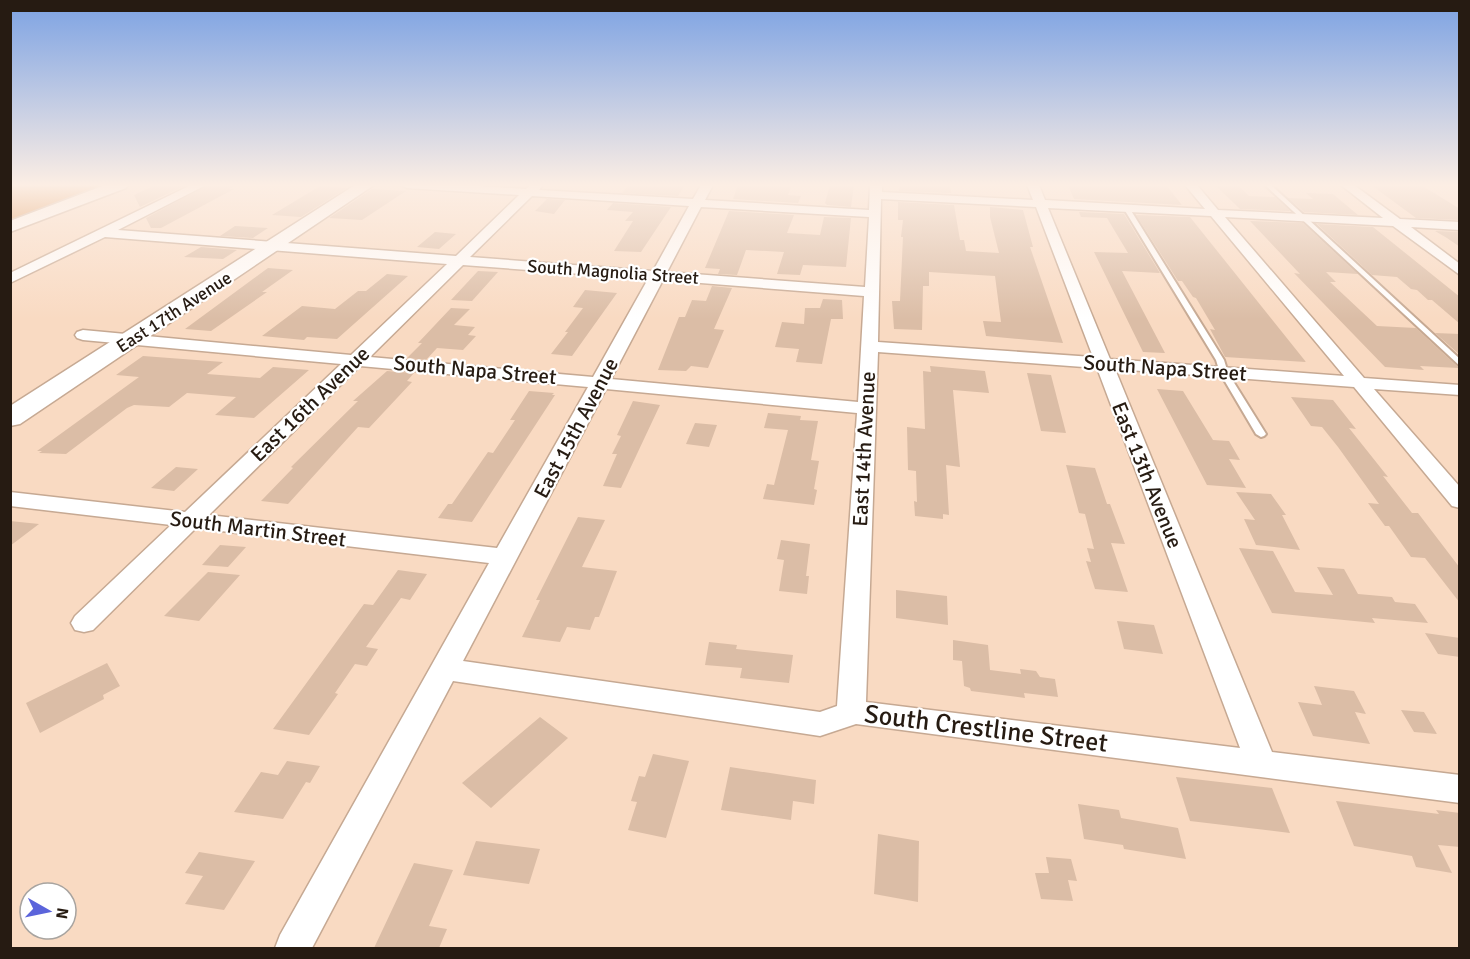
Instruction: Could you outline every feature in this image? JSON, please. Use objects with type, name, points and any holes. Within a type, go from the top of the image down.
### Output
[{"type":"street","points":[[10,279],[110,230]]},
{"type":"street","name":"East 17th Avenue","points":[[10,418],[299,230]]},
{"type":"street","name":"East 16th Avenue","points":[[84,623],[492,230]]},
{"type":"street","name":"East 15th Avenue","points":[[293,948],[683,230]]},
{"type":"street","name":"East 14th Avenue","points":[[851,712],[874,230]]},
{"type":"street","name":"East 13th Avenue","points":[[1052,230],[1262,765]]},
{"type":"street","points":[[1229,230],[1460,501]]},
{"type":"street","points":[[1407,230],[1460,271]]},
{"type":"street","name":"South Magnolia Street","points":[[103,233],[872,292]]},
{"type":"street","name":"South Napa Street","points":[[83,335],[866,408]]},
{"type":"street","name":"South Napa Street","points":[[870,346],[1460,390]]},
{"type":"street","name":"South Martin Street","points":[[10,499],[506,557]]},
{"type":"street","name":"South Crestline Street","points":[[445,669],[820,724],[843,718],[851,712],[1460,789]]},
{"type":"lane","points":[[1140,230],[1220,360],[1224,373],[1261,434]]},
{"type":"lane","points":[[1317,230],[1460,364]]},
{"type":"building","points":[[229,230],[265,230],[253,238],[220,236]]},
{"type":"building","points":[[627,230],[656,230],[641,252],[614,251]]},
{"type":"building","points":[[721,230],[788,230],[787,233],[820,235],[821,230],[850,230],[846,267],[803,265],[800,275],[777,274],[784,252],[746,250],[737,275],[718,274],[720,269],[705,268]]},
{"type":"building","points":[[902,230],[958,230],[960,240],[964,240],[966,251],[999,253],[993,230],[1028,230],[1033,247],[1030,247],[1063,343],[986,336],[983,321],[1001,322],[995,276],[929,272],[929,286],[923,286],[922,330],[894,329],[892,301],[900,301],[903,237],[901,237]]},
{"type":"building","points":[[1114,230],[1134,230],[1160,273],[1122,271],[1165,353],[1143,352],[1094,252],[1128,253]]},
{"type":"building","points":[[1145,230],[1200,230],[1306,362],[1225,357],[1210,329],[1215,330],[1196,298],[1182,281],[1178,281]]},
{"type":"building","points":[[1258,230],[1310,230],[1358,274],[1326,272],[1336,282],[1330,282],[1377,326],[1416,328],[1459,368],[1420,366],[1424,370],[1385,367],[1294,273],[1300,274]]},
{"type":"building","points":[[1323,230],[1376,230],[1460,297],[1460,324],[1432,300],[1428,300],[1417,290],[1411,289],[1397,277],[1372,275]]},
{"type":"building","points":[[1435,231],[1460,232],[1460,247],[1447,238]]},
{"type":"building","points":[[435,232],[456,234],[439,249],[417,247]]},
{"type":"building","points":[[201,247],[237,250],[223,259],[184,257]]},
{"type":"building","points":[[268,268],[293,270],[262,292],[267,292],[211,331],[185,329]]},
{"type":"building","points":[[478,271],[498,272],[472,301],[451,300]]},
{"type":"building","points":[[387,274],[408,276],[337,339],[307,337],[304,340],[262,336],[302,306],[335,309],[358,291],[366,291]]},
{"type":"building","points":[[712,286],[732,288],[714,329],[724,330],[708,368],[691,366],[686,371],[658,370],[679,317],[685,317],[692,300],[706,301]]},
{"type":"building","points":[[585,290],[617,293],[572,356],[551,354],[583,308],[573,307]]},
{"type":"building","points":[[823,299],[842,300],[843,319],[831,319],[822,364],[796,362],[799,349],[775,347],[782,322],[804,324],[805,308],[820,308]]},
{"type":"building","points":[[451,308],[470,309],[454,325],[475,327],[468,335],[476,336],[463,350],[437,348],[426,360],[407,358],[422,343],[418,343]]},
{"type":"building","points":[[1435,333],[1460,334],[1460,355]]},
{"type":"building","points":[[143,356],[223,362],[207,374],[260,378],[273,367],[309,370],[254,418],[215,415],[236,397],[187,393],[169,407],[134,405],[127,408],[66,454],[37,451],[139,377],[116,375]]},
{"type":"building","points":[[930,366],[985,371],[989,393],[953,390],[960,467],[946,465],[949,515],[943,514],[943,519],[915,516],[916,471],[908,470],[907,427],[925,429],[923,371],[931,372]]},
{"type":"building","points":[[387,371],[414,373],[407,381],[412,382],[369,428],[358,427],[288,504],[261,501],[293,468],[291,467],[358,401],[353,401]]},
{"type":"building","points":[[1027,373],[1051,375],[1066,433],[1041,431]]},
{"type":"building","points":[[1157,389],[1183,391],[1213,440],[1229,441],[1240,460],[1229,459],[1246,488],[1207,485]]},
{"type":"building","points":[[529,391],[554,393],[552,395],[555,395],[472,522],[438,518],[448,504],[452,504],[488,452],[493,453],[515,420],[510,420]]},
{"type":"building","points":[[1291,397],[1333,400],[1356,429],[1349,428],[1388,477],[1383,476],[1412,513],[1418,513],[1460,568],[1460,603],[1425,558],[1411,557],[1389,526],[1385,526],[1368,503],[1379,504],[1338,447],[1322,427],[1311,426]]},
{"type":"building","points":[[633,401],[660,405],[621,488],[603,486],[617,454],[612,454],[621,436],[617,435]]},
{"type":"building","points":[[768,413],[801,416],[800,420],[818,421],[811,460],[819,461],[814,489],[817,490],[814,505],[763,499],[767,484],[774,485],[788,430],[764,428]]},
{"type":"building","points":[[695,423],[717,425],[709,447],[686,444]]},
{"type":"building","points":[[1066,465],[1095,468],[1107,504],[1110,504],[1125,544],[1111,543],[1128,592],[1095,589],[1086,561],[1091,562],[1087,548],[1094,549],[1085,514],[1079,513]]},
{"type":"building","points":[[176,467],[198,469],[174,491],[151,488]]},
{"type":"building","points":[[1236,492],[1271,494],[1286,515],[1282,515],[1300,550],[1256,545],[1244,519],[1255,520]]},
{"type":"building","points":[[578,517],[605,520],[582,567],[617,571],[599,617],[595,617],[590,630],[567,627],[560,642],[522,637],[540,600],[536,600]]},
{"type":"building","points":[[10,521],[39,524],[10,546]]},
{"type":"building","points":[[781,540],[810,544],[806,576],[809,576],[807,594],[779,591],[784,560],[777,559]]},
{"type":"building","points":[[220,545],[246,547],[228,567],[202,565]]},
{"type":"building","points":[[1239,548],[1273,551],[1295,592],[1333,595],[1317,567],[1344,569],[1358,594],[1392,597],[1395,602],[1415,604],[1428,623],[1372,618],[1375,623],[1272,613]]},
{"type":"building","points":[[398,570],[427,574],[410,600],[401,598],[366,647],[378,649],[367,666],[355,664],[335,693],[338,694],[309,735],[273,729],[364,604],[373,605]]},
{"type":"building","points":[[208,572],[240,575],[199,621],[164,616]]},
{"type":"building","points":[[896,590],[947,596],[948,625],[896,618]]},
{"type":"building","points":[[1117,621],[1154,625],[1163,654],[1124,649]]},
{"type":"building","points":[[1425,633],[1460,638],[1460,657],[1438,654]]},
{"type":"building","points":[[953,640],[988,645],[990,670],[1021,674],[1020,669],[1036,671],[1040,677],[1055,679],[1058,697],[1024,693],[1025,698],[971,691],[970,688],[964,686],[962,661],[953,660]]},
{"type":"building","points":[[709,642],[737,645],[736,649],[793,655],[789,683],[740,678],[742,668],[705,665]]},
{"type":"building","points":[[107,663],[120,686],[103,695],[104,699],[40,733],[26,703]]},
{"type":"building","points":[[1314,686],[1354,691],[1366,714],[1355,712],[1370,744],[1313,736],[1298,702],[1322,705]]},
{"type":"building","points":[[1401,710],[1424,712],[1437,734],[1414,732]]},
{"type":"building","points":[[540,717],[568,738],[491,808],[462,783]]},
{"type":"building","points":[[653,754],[689,761],[666,838],[628,830],[637,802],[631,801],[639,776],[645,777]]},
{"type":"building","points":[[287,761],[320,766],[310,783],[306,782],[283,819],[234,812],[261,772],[278,775]]},
{"type":"building","points":[[730,767],[816,780],[814,804],[793,801],[791,820],[721,810]]},
{"type":"building","points":[[1176,777],[1272,788],[1290,833],[1190,821]]},
{"type":"building","points":[[1336,801],[1439,814],[1436,810],[1460,813],[1460,847],[1438,845],[1452,873],[1416,867],[1412,856],[1354,846]]},
{"type":"building","points":[[1078,804],[1119,810],[1121,818],[1178,828],[1186,859],[1124,849],[1123,845],[1084,839]]},
{"type":"building","points":[[878,834],[919,841],[918,902],[874,894]]},
{"type":"building","points":[[476,841],[540,849],[529,884],[463,875]]},
{"type":"building","points":[[199,852],[255,861],[224,910],[185,904],[203,876],[185,873]]},
{"type":"building","points":[[1046,857],[1071,859],[1077,881],[1068,880],[1073,901],[1041,899],[1035,873],[1049,873]]},
{"type":"building","points":[[414,863],[453,870],[429,926],[447,929],[439,948],[374,948]]}]
